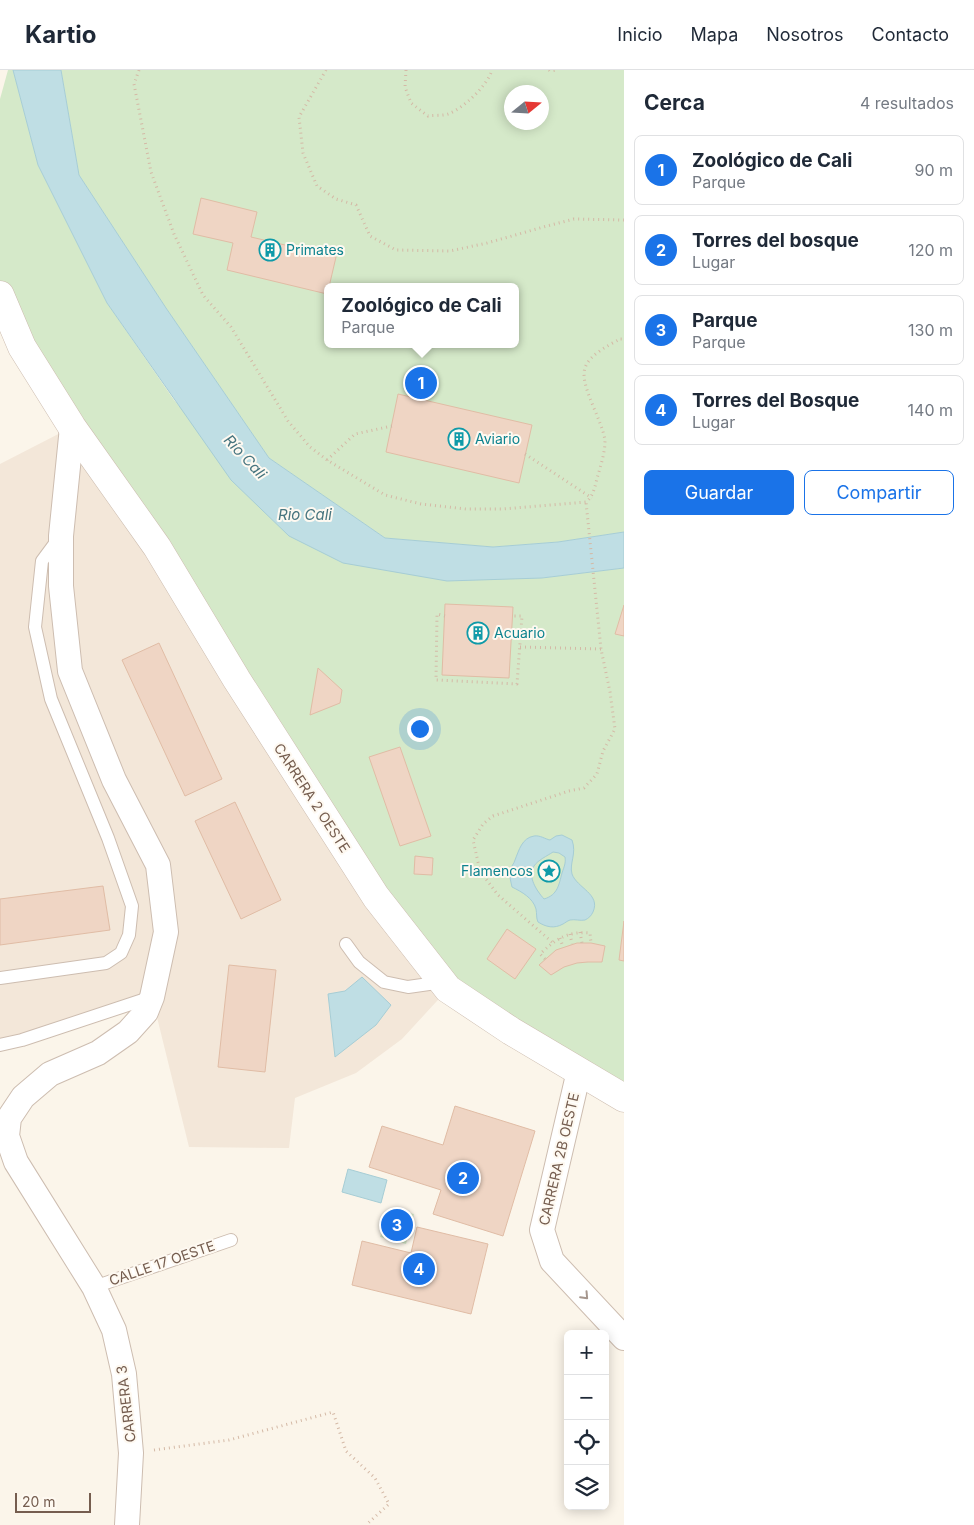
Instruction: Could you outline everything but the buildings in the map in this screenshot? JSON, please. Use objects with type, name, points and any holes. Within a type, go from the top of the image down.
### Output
[{"type":"street","name":"CARRERA 2 OESTE","points":[[0,294],[22,347],[72,427],[157,547],[237,680],[376,897],[448,989],[511,1030],[624,1098]]},
{"type":"street","points":[[4,1137],[9,1118],[23,1097],[50,1074],[98,1053],[128,1032],[146,1012],[152,997],[166,932],[158,865],[114,780],[70,671],[61,586],[61,536],[72,427]]},
{"type":"street","name":"CARRERA 2B OESTE","points":[[579,1071],[542,1230],[552,1261],[624,1338]]},
{"type":"street","name":"CARRERA 3","points":[[4,1137],[16,1162],[94,1287],[114,1330],[124,1374],[131,1453],[127,1525]]},
{"type":"lane","points":[[0,978],[106,963],[122,953],[129,935],[132,906],[108,838],[52,699],[35,627],[42,561],[61,536]]},
{"type":"lane","points":[[346,944],[359,962],[384,982],[408,987],[443,982]]},
{"type":"lane","points":[[0,971],[13,975]]},
{"type":"lane","points":[[0,1045],[22,1040],[152,997]]},
{"type":"lane","name":"CALLE 17 OESTE","points":[[94,1287],[231,1240]]},
{"type":"path","points":[[140,70],[134,84],[151,172],[174,234],[203,295],[231,328],[288,420],[310,447],[327,460],[385,495],[421,504],[466,509],[502,509],[586,502],[592,498],[605,442],[597,412],[586,385],[585,368],[598,352],[620,339],[624,339]]},
{"type":"path","points":[[326,70],[299,118],[304,153],[317,186],[336,199],[356,205],[370,236],[396,250],[450,251],[574,219],[624,220]]},
{"type":"path","points":[[406,70],[405,87],[411,103],[428,116],[448,114],[468,101],[482,88],[492,70]]},
{"type":"path","points":[[549,70],[558,70]]},
{"type":"path","points":[[327,460],[356,434],[392,426]]},
{"type":"path","points":[[525,454],[592,498]]},
{"type":"path","points":[[552,942],[498,895],[480,871],[473,840],[483,824],[493,816],[569,791],[584,788],[597,774],[603,751],[615,730],[596,611],[586,502]]},
{"type":"path","points":[[445,616],[436,614],[436,680],[517,684],[522,616],[512,616]]},
{"type":"path","points":[[520,647],[601,649]]},
{"type":"path","points":[[545,959],[540,954],[552,942],[570,934],[580,932],[590,934],[591,943]]},
{"type":"path","points":[[580,932],[582,943]]},
{"type":"path","points":[[570,934],[572,944]]},
{"type":"path","points":[[560,938],[563,947]]},
{"type":"path","points":[[131,1453],[229,1440],[333,1412],[346,1451],[375,1478],[389,1504],[366,1525]]},
{"type":"shaded area","points":[[72,427],[448,989],[402,1039],[356,1073],[295,1098],[289,1148],[189,1147],[152,997],[0,1045],[0,464]]},
{"type":"green space","points":[[8,70],[13,70],[38,165],[107,303],[174,400],[289,536],[542,578],[624,568],[624,1098],[448,989],[0,295],[0,99]]},
{"type":"green space","points":[[61,70],[624,70],[624,532],[558,542],[493,547],[385,538],[269,458],[166,308],[79,175]]},
{"type":"green space","points":[[389,1209],[414,1214],[406,1244],[380,1237]]},
{"type":"water","name":"Rio Cali","points":[[13,70],[61,70],[79,175],[166,308],[269,458],[385,538],[493,547],[558,542],[624,532],[624,568],[542,578],[447,581],[343,563],[289,536],[231,480],[107,303],[38,165]]},
{"type":"water","points":[[562,835],[572,840],[574,850],[571,866],[572,874],[594,900],[595,906],[589,918],[585,920],[570,920],[560,926],[550,927],[538,922],[535,905],[527,896],[512,887],[510,873],[520,849],[527,839],[536,836],[550,840]],"holes":[[[553,852],[565,857],[565,865],[559,885],[552,895],[544,899],[534,884],[532,870],[543,858]]]},
{"type":"water","points":[[362,977],[391,1005],[376,1025],[335,1057],[328,994],[345,991]]},
{"type":"water","points":[[348,1169],[387,1180],[381,1203],[342,1192]]},
{"type":"place","name":"Primates","points":[[270,250]]},
{"type":"place","name":"Zoológico de Cali","points":[[421,383]]},
{"type":"place","name":"Aviario","points":[[459,439]]},
{"type":"place","name":"Acuario","points":[[478,633]]},
{"type":"place","name":"Flamencos","points":[[549,871]]},
{"type":"place","name":"Torres del bosque","points":[[463,1178]]},
{"type":"place","name":"Parque","points":[[397,1225]]},
{"type":"place","name":"Torres del Bosque","points":[[419,1269]]},
{"type":"water label","name":"Río Cali","points":[[245,457]]}]
